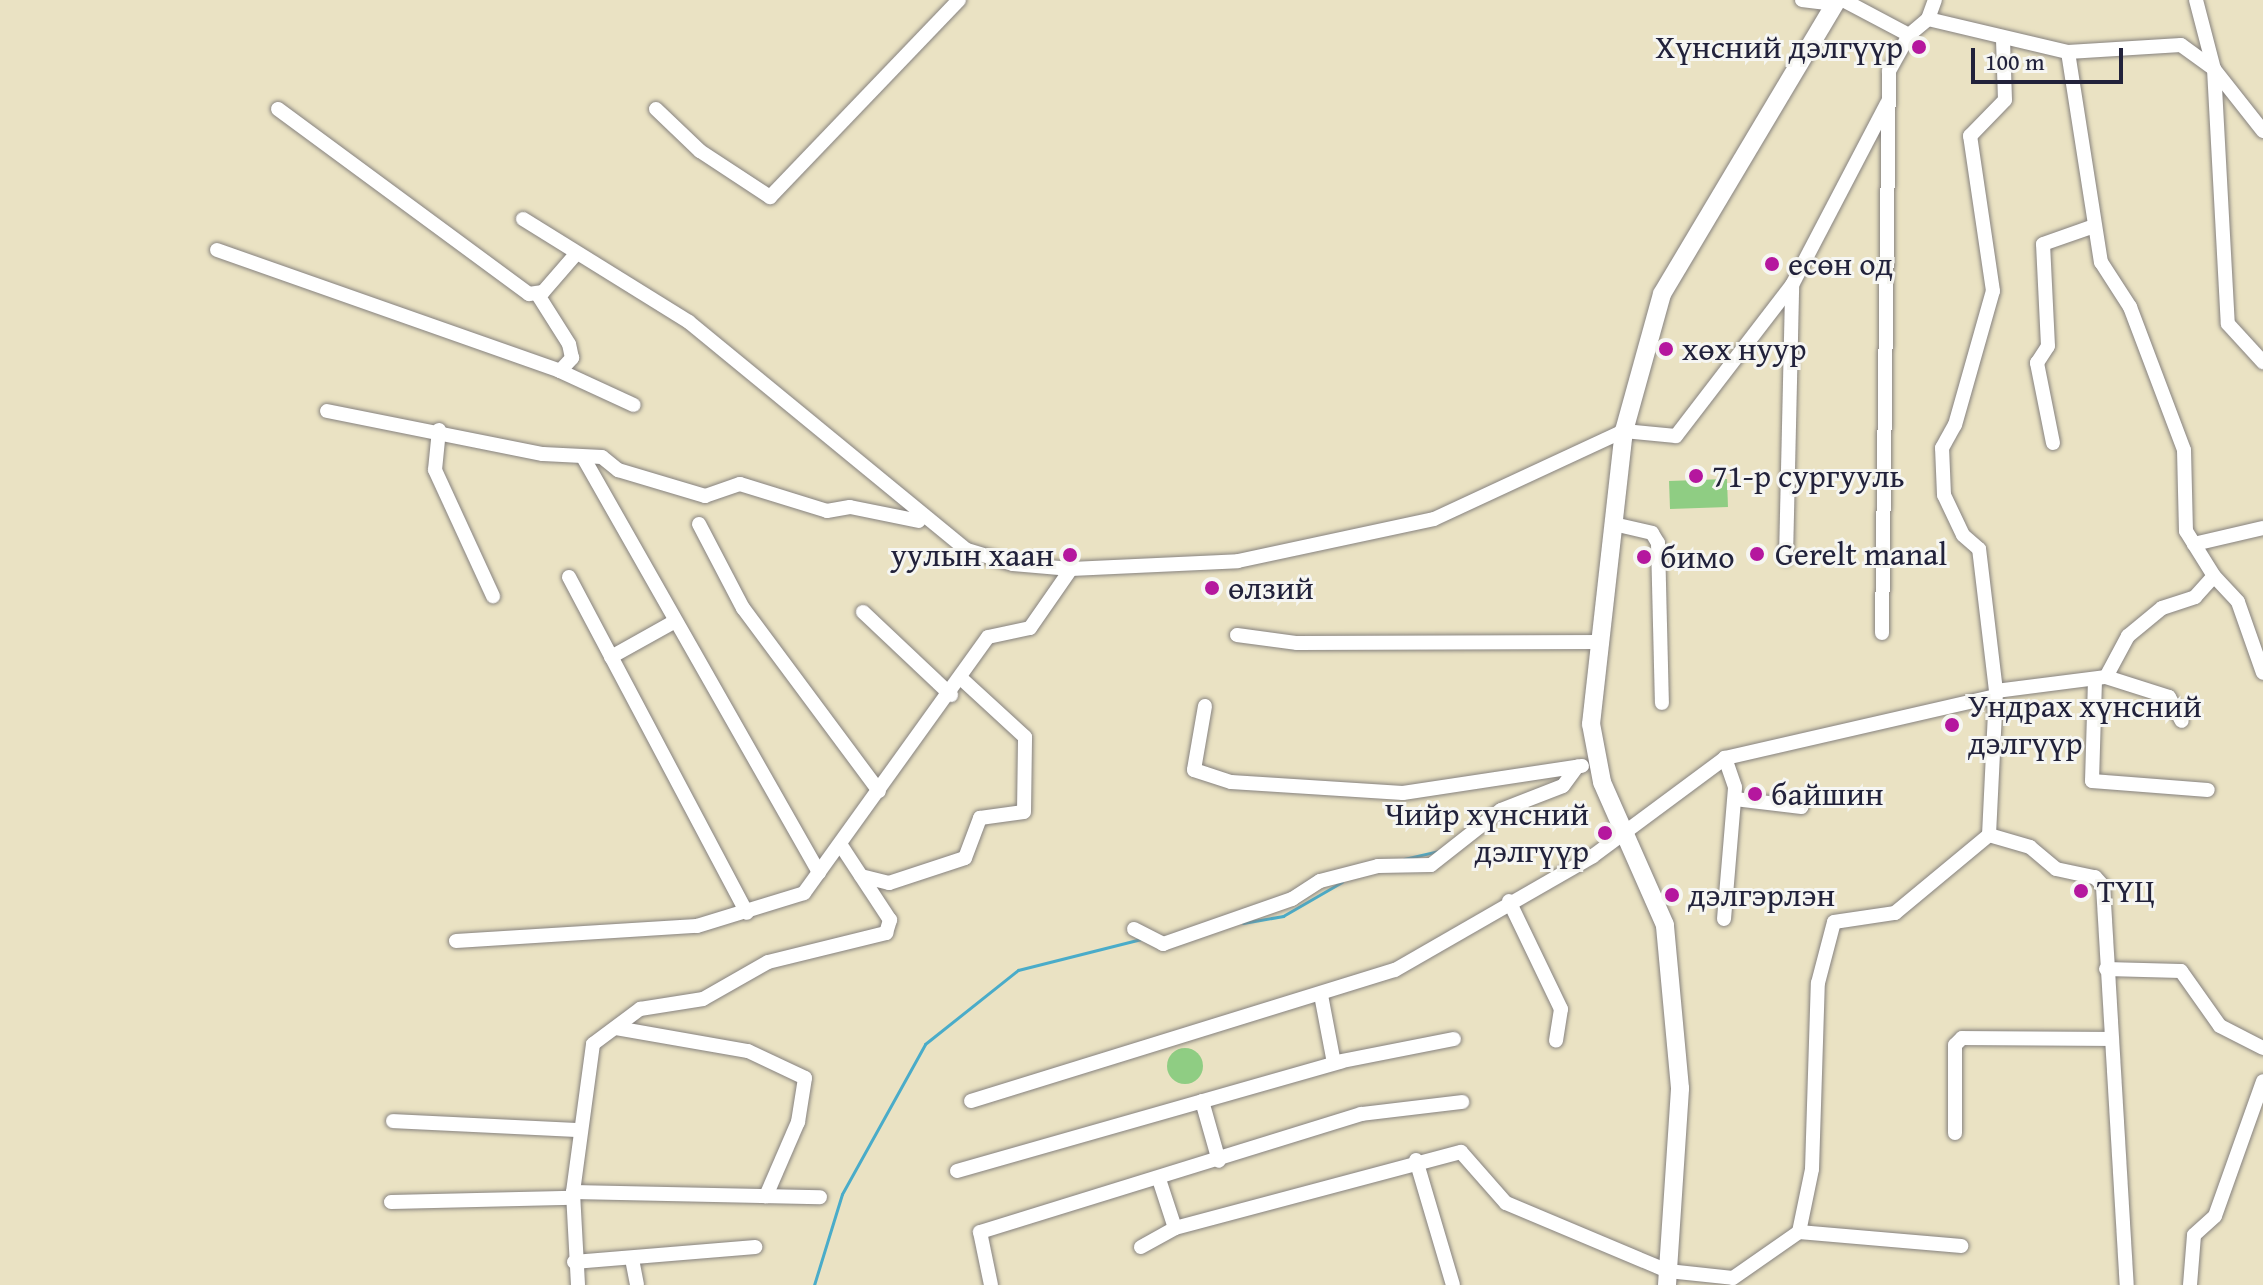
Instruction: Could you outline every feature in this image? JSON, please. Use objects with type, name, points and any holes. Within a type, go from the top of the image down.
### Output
[{"type":"main road","points":[[1667,1278],[1680,1088],[1665,925],[1599,764],[1591,724],[1618,525],[1624,431],[1662,294],[1838,1]]},
{"type":"street","points":[[656,109],[700,151],[770,197],[959,0]]},
{"type":"street","points":[[1802,0],[1838,1],[1909,35]]},
{"type":"street","points":[[1882,633],[1889,71],[1909,35],[1928,19],[1935,0]]},
{"type":"street","points":[[2196,0],[2214,69],[2228,324],[2263,362]]},
{"type":"street","points":[[1928,19],[2003,40],[2068,52],[2181,45],[2214,69],[2263,131]]},
{"type":"street","points":[[1799,1232],[1812,1169],[1818,983],[1834,922],[1895,913],[1989,835],[1994,694],[1979,549],[1963,535],[1944,495],[1942,448],[1955,425],[1993,291],[1970,136],[2005,100],[2003,40]]},
{"type":"street","points":[[2068,52],[2101,262],[2130,307],[2189,466],[2184,511],[2194,544],[2214,576],[2238,602],[2263,673]]},
{"type":"street","points":[[523,219],[575,255],[689,322],[924,521],[967,550],[1013,564],[1071,569],[1238,561],[1434,519],[1624,431],[1676,436],[1792,285],[1889,99]]},
{"type":"street","points":[[278,109],[313,141],[538,295],[569,344],[572,358],[560,371]]},
{"type":"street","points":[[2053,443],[2037,363],[2048,346],[2043,244],[2094,226]]},
{"type":"street","points":[[217,250],[560,371],[634,405]]},
{"type":"street","points":[[538,295],[575,255]]},
{"type":"street","points":[[1786,558],[1792,285]]},
{"type":"street","points":[[327,411],[583,457],[705,496],[740,484],[827,511],[850,507],[924,521]]},
{"type":"street","points":[[439,430],[435,470],[493,596]]},
{"type":"street","points":[[583,457],[819,873]]},
{"type":"street","points":[[699,524],[743,608],[879,791]]},
{"type":"street","points":[[1618,525],[1652,533],[1658,543],[1662,703]]},
{"type":"street","points":[[2194,544],[2263,528]]},
{"type":"street","points":[[456,941],[697,926],[804,893],[951,695],[988,637],[1030,628],[1071,569]]},
{"type":"street","points":[[2208,790],[2092,781],[2101,678],[2128,636],[2162,608],[2195,597],[2214,576]]},
{"type":"street","points":[[569,577],[747,913]]},
{"type":"street","points":[[863,612],[951,695]]},
{"type":"street","points":[[611,657],[674,622]]},
{"type":"street","points":[[1237,635],[1297,643],[1602,642]]},
{"type":"street","points":[[971,1101],[1395,970],[1627,830],[1725,758],[1994,694],[2101,678],[2169,697],[2182,721]]},
{"type":"street","points":[[861,876],[889,883],[965,858],[980,818],[1024,812],[1025,737],[962,679]]},
{"type":"street","points":[[1205,706],[1194,770],[1231,782],[1403,793],[1599,764]]},
{"type":"street","points":[[1724,919],[1735,799],[1725,758]]},
{"type":"street","points":[[1142,936],[1292,899],[1320,881],[1378,866],[1431,865],[1501,810],[1563,786],[1577,767]]},
{"type":"street","points":[[1735,799],[1802,807]]},
{"type":"street","points":[[1989,835],[2030,847],[2056,869],[2100,880],[2127,1285]]},
{"type":"street","points":[[578,1285],[574,1262],[573,1195],[593,1044],[640,1009],[709,997],[768,962],[886,933],[890,920],[840,844]]},
{"type":"street","points":[[1509,901],[1561,1009],[1556,1041]]},
{"type":"street","points":[[2106,969],[2181,971],[2220,1026],[2263,1048]]},
{"type":"street","points":[[1321,995],[1334,1063]]},
{"type":"street","points":[[616,1028],[748,1051],[805,1078],[798,1122],[766,1196]]},
{"type":"street","points":[[1955,1133],[1955,1045],[1962,1038],[2111,1039]]},
{"type":"street","points":[[957,1171],[1334,1063],[1454,1039]]},
{"type":"street","points":[[2190,1285],[2194,1235],[2215,1216],[2263,1081]]},
{"type":"street","points":[[1202,1101],[1219,1161]]},
{"type":"street","points":[[991,1285],[980,1232],[1219,1161],[1361,1114],[1462,1102]]},
{"type":"street","points":[[393,1121],[580,1130]]},
{"type":"street","points":[[1141,1247],[1175,1228],[1416,1160],[1466,1154],[1506,1203],[1667,1278],[1733,1278],[1799,1232],[1961,1246]]},
{"type":"street","points":[[1416,1160],[1453,1285]]},
{"type":"street","points":[[1159,1179],[1175,1228]]},
{"type":"street","points":[[391,1202],[573,1195],[820,1197]]},
{"type":"street","points":[[574,1262],[632,1259],[654,1251],[755,1247]]},
{"type":"street","points":[[632,1259],[637,1285]]},
{"type":"green space","points":[[1727,479],[1728,507],[1670,509],[1669,481]]},
{"type":"green space","points":[[1185,1048],[1198,1053],[1203,1066],[1198,1079],[1185,1084],[1172,1079],[1167,1066],[1172,1053]]},
{"type":"waterway","points":[[1404,859],[1439,851]]},
{"type":"waterway","points":[[1243,923],[1283,916],[1342,882]]},
{"type":"waterway","points":[[814,1285],[842,1194],[925,1044],[1018,970],[1141,939]]},
{"type":"place","name":"Хүнсний дэлгүүр","points":[[1919,47]]},
{"type":"place","name":"есөн од","points":[[1772,264]]},
{"type":"place","name":"хөх нуур","points":[[1666,349]]},
{"type":"place","name":"71-р сургууль","points":[[1696,476]]},
{"type":"place","name":"Gerelt manal","points":[[1757,554]]},
{"type":"place","name":"уулын хаан","points":[[1070,555]]},
{"type":"place","name":"бимо","points":[[1644,557]]},
{"type":"place","name":"өлзий","points":[[1212,588]]},
{"type":"place","name":"Ундрах хүнсний дэлгүүр","points":[[1952,725]]},
{"type":"place","name":"байшин","points":[[1755,794]]},
{"type":"place","name":"Чийр хүнсний дэлгүүр","points":[[1605,833]]},
{"type":"place","name":"ТҮЦ","points":[[2081,891]]},
{"type":"place","name":"дэлгэрлэн","points":[[1672,895]]}]
